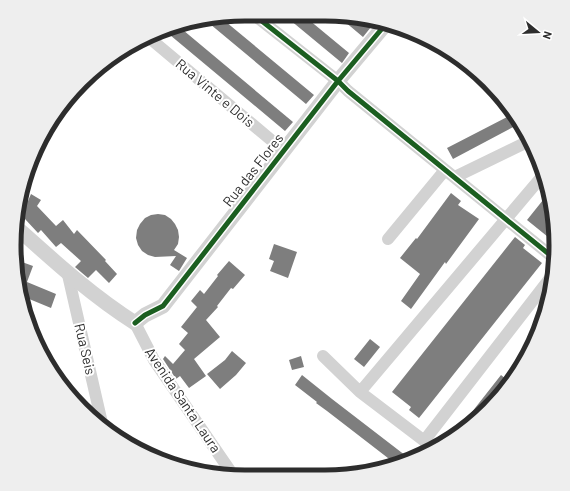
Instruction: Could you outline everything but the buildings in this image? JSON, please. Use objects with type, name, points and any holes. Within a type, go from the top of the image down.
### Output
[{"type":"street","points":[[262,21],[338,81],[348,91],[549,254]]},
{"type":"street","name":"Rua das Flores","points":[[134,323],[145,315],[163,306],[283,150],[382,29]]},
{"type":"street","name":"Rua Vinte e Dois","points":[[153,41],[283,150]]},
{"type":"street","points":[[388,239],[450,173],[524,143]]},
{"type":"street","points":[[360,392],[507,220],[539,180]]},
{"type":"street","points":[[21,232],[68,274],[134,323]]},
{"type":"street","name":"Rua Seis","points":[[68,274],[101,417]]},
{"type":"street","points":[[323,356],[360,392],[427,444],[546,284]]},
{"type":"street","name":"Avenida Santa Laura","points":[[134,323],[154,360],[229,470]]},
{"type":"cycle path","points":[[262,21],[338,81],[348,91],[549,254]]},
{"type":"cycle path","points":[[135,323],[145,315],[163,306],[338,81],[382,29]]}]
